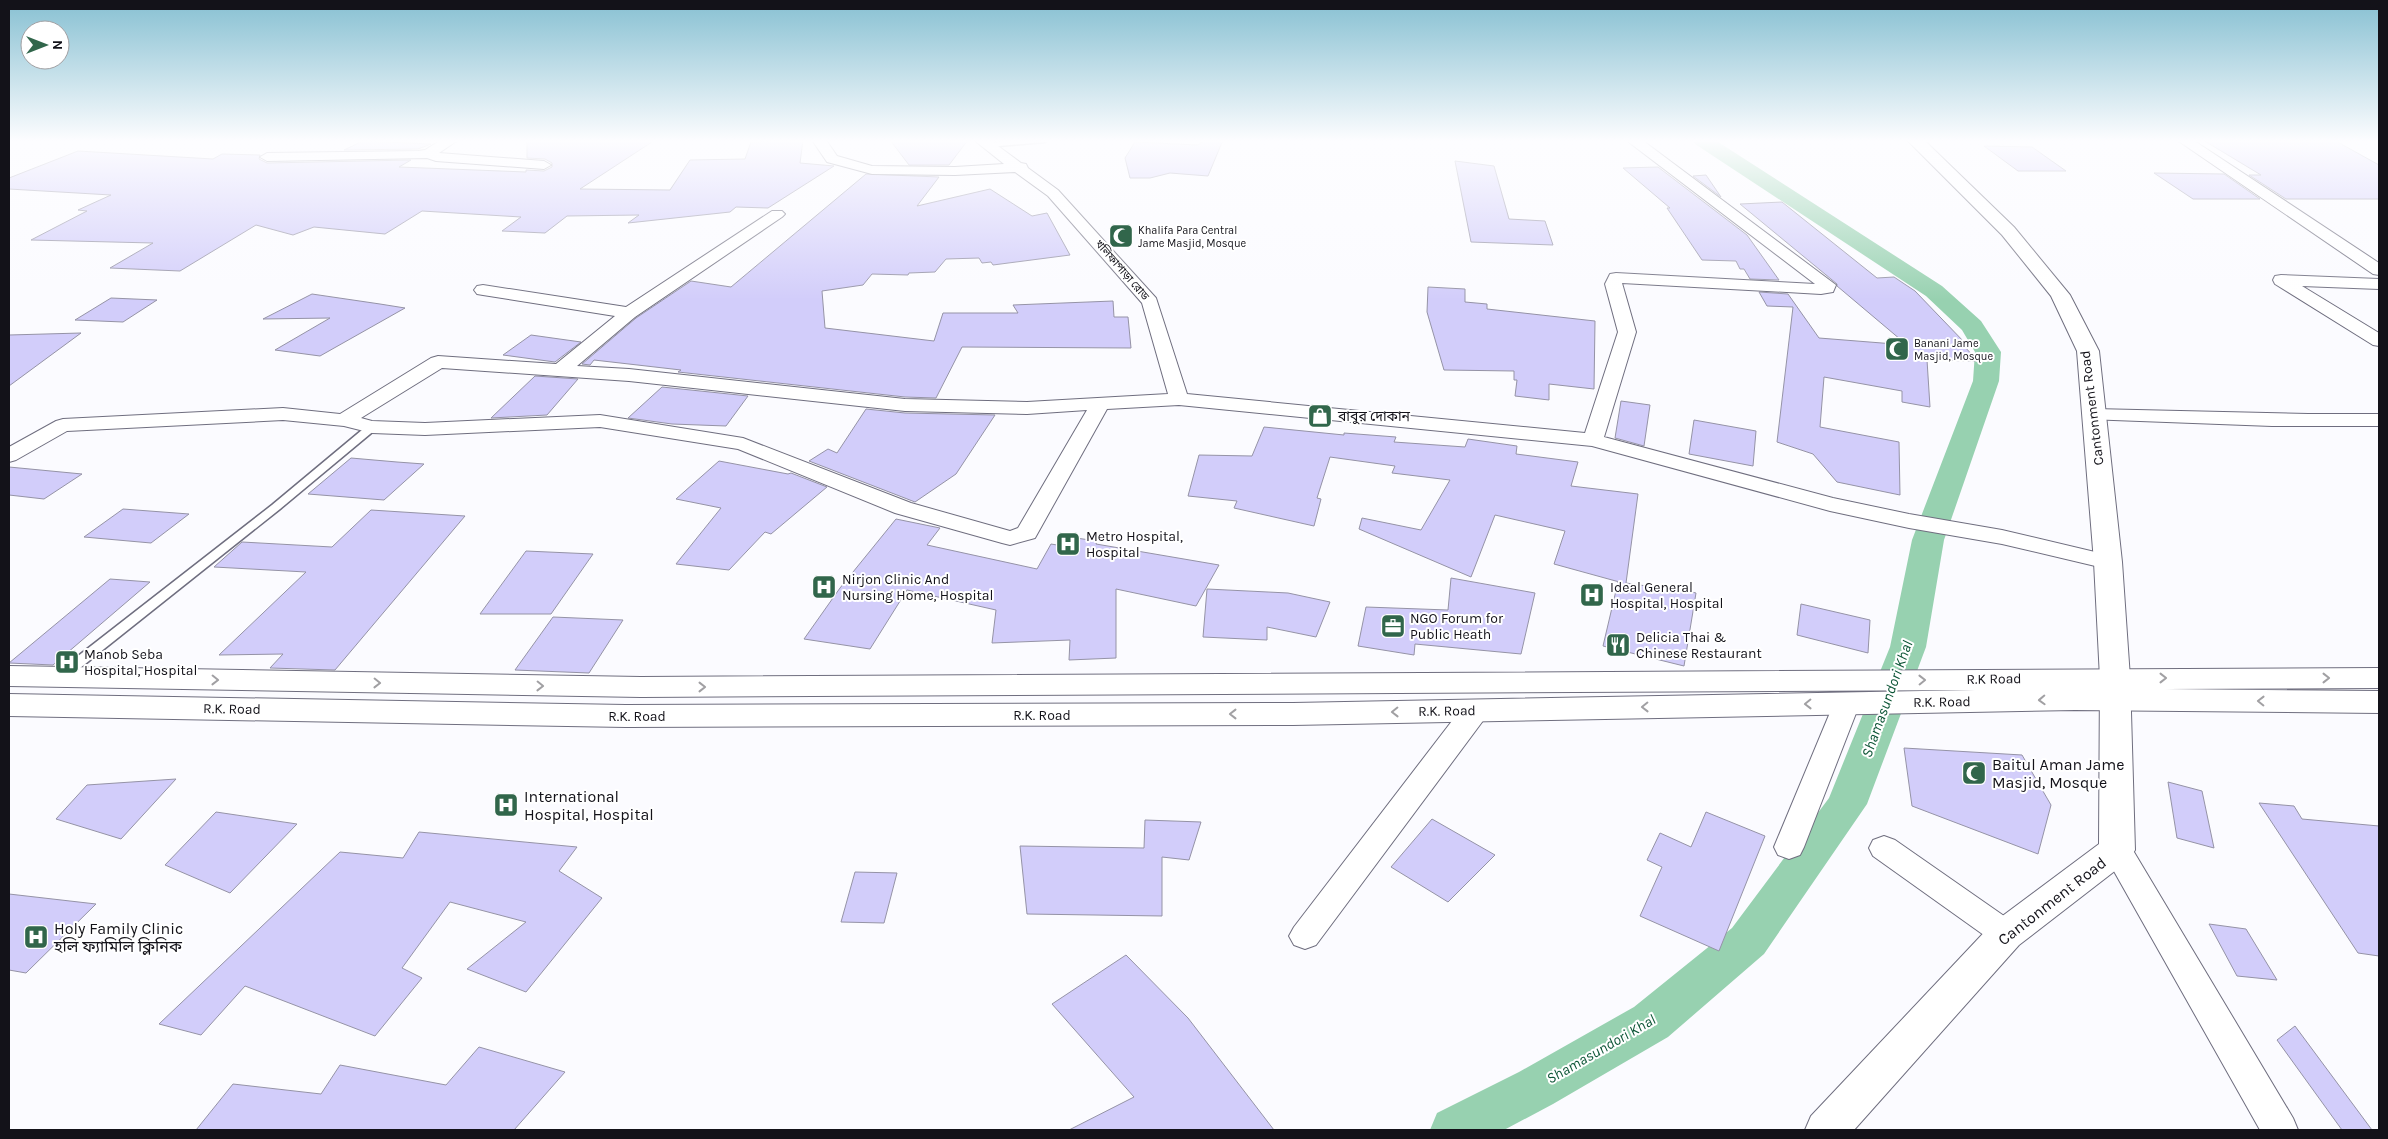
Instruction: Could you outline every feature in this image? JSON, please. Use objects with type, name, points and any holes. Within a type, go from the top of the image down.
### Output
[{"type":"main road","name":"Cantonment Road","points":[[1826,1130],[2006,934],[2117,850],[2115,689],[2108,562],[2088,351],[2060,295],[2008,232],[1969,193]]},
{"type":"main road","name":"R.K. Road","points":[[9,676],[641,687],[1865,696]]},
{"type":"main road","points":[[2115,689],[2379,678]]},
{"type":"main road","name":"R.K. Road","points":[[9,705],[626,716],[1283,714],[1475,711],[2002,690],[2075,699],[2115,689]]},
{"type":"main road","points":[[2115,689],[2379,702]]},
{"type":"main road","name":"R.K Road","points":[[2002,690],[2115,689]]},
{"type":"street","name":"খলিফাপাড়া রোড","points":[[1053,193],[1150,302],[1179,399]]},
{"type":"street","points":[[1593,440],[1627,332],[1613,284],[1616,278],[1827,288],[1828,285],[1704,193]]},
{"type":"street","points":[[2264,193],[2379,270]]},
{"type":"street","points":[[561,370],[629,313],[777,214]]},
{"type":"street","points":[[2379,284],[2281,280],[2379,342]]},
{"type":"street","points":[[483,290],[629,313]]},
{"type":"street","points":[[344,420],[438,362],[629,375],[905,405],[1027,408],[1099,406],[1179,399],[1593,440],[1763,487],[1910,522],[2002,537],[2108,562]]},
{"type":"street","points":[[9,456],[63,425],[283,414],[344,420],[372,427],[462,429],[600,421],[743,444],[903,508],[1010,538],[1027,533],[1099,406]]},
{"type":"street","points":[[2094,415],[2179,416],[2309,422],[2379,420]]},
{"type":"street","points":[[1789,847],[1865,696]]},
{"type":"street","points":[[1305,936],[1475,711]]},
{"type":"street","points":[[1884,848],[2006,934]]},
{"type":"street","points":[[2117,850],[2280,1130]]},
{"type":"lane","points":[[60,677],[276,507],[372,427]]},
{"type":"building","points":[[80,193],[791,193],[768,208],[736,207],[730,212],[628,223],[639,215],[567,216],[545,233],[502,231],[521,217],[422,211],[385,234],[314,227],[293,235],[256,225],[180,271],[110,268],[153,243],[31,240],[87,211],[78,210],[111,195]]},
{"type":"building","points":[[843,193],[927,193],[917,206],[972,193],[996,193],[1032,216],[1047,213],[1070,255],[993,265],[991,262],[982,263],[979,258],[946,259],[935,272],[909,273],[908,275],[872,274],[863,285],[822,291],[825,328],[934,341],[943,313],[1018,313],[1013,305],[1113,301],[1114,317],[1128,317],[1131,348],[962,347],[936,398],[905,397],[678,372],[681,370],[594,360],[590,365],[582,364],[636,318],[691,281],[731,287]]},
{"type":"building","points":[[1461,193],[1502,193],[1509,219],[1545,221],[1553,245],[1471,242]]},
{"type":"building","points":[[1653,193],[1692,193],[1747,235],[1779,280],[1750,279],[1744,269],[1740,269],[1736,261],[1702,260],[1667,208],[1670,208]]},
{"type":"building","points":[[2184,193],[2252,193],[2260,199],[2193,199]]},
{"type":"building","points":[[2277,193],[2379,193],[2379,199],[2286,199]]},
{"type":"building","points":[[1782,202],[1877,278],[1894,277],[1915,291],[1966,344],[1962,344],[1978,361],[1927,360],[1930,407],[1902,402],[1902,391],[1824,377],[1820,427],[1899,442],[1900,495],[1837,482],[1813,454],[1777,442],[1793,307],[1767,306],[1759,292],[1788,294],[1819,338],[1907,345],[1740,204]]},
{"type":"building","points":[[1428,287],[1465,289],[1465,302],[1487,304],[1487,309],[1595,321],[1594,389],[1549,384],[1549,400],[1515,396],[1517,380],[1514,380],[1514,371],[1444,370],[1427,312]]},
{"type":"building","points":[[312,294],[405,308],[320,356],[275,350],[330,318],[263,319]]},
{"type":"building","points":[[111,298],[157,300],[123,322],[75,320]]},
{"type":"building","points":[[81,333],[9,386],[9,335]]},
{"type":"building","points":[[531,335],[581,342],[555,362],[503,355]]},
{"type":"building","points":[[535,376],[578,379],[547,415],[491,418]]},
{"type":"building","points":[[662,387],[748,396],[726,426],[672,424],[628,418]]},
{"type":"building","points":[[1621,401],[1650,405],[1644,446],[1615,438]]},
{"type":"building","points":[[866,409],[905,413],[995,415],[956,474],[915,502],[809,461],[828,449],[837,453]]},
{"type":"building","points":[[1694,420],[1756,431],[1753,466],[1689,454]]},
{"type":"building","points":[[1264,427],[1344,435],[1344,433],[1396,437],[1394,442],[1465,447],[1468,439],[1517,446],[1516,454],[1578,462],[1571,486],[1638,494],[1626,583],[1667,589],[1668,586],[1696,593],[1684,666],[1603,646],[1618,582],[1623,583],[1554,564],[1565,531],[1495,515],[1471,577],[1359,529],[1362,518],[1421,530],[1450,480],[1392,473],[1395,466],[1330,457],[1317,498],[1321,499],[1314,526],[1234,508],[1237,501],[1188,496],[1199,455],[1252,456]]},
{"type":"building","points":[[351,458],[424,464],[384,500],[308,494]]},
{"type":"building","points":[[719,461],[791,473],[827,487],[771,534],[765,532],[729,570],[676,564],[721,508],[676,499]]},
{"type":"building","points":[[9,467],[82,474],[44,499],[9,495]]},
{"type":"building","points":[[123,509],[189,514],[151,543],[84,537]]},
{"type":"building","points":[[371,510],[465,516],[335,670],[270,668],[283,654],[219,655],[306,572],[214,567],[242,542],[332,547]]},
{"type":"building","points":[[896,519],[940,528],[927,545],[1037,569],[1051,544],[1057,545],[1062,536],[1097,541],[1096,544],[1219,565],[1196,606],[1116,589],[1116,658],[1069,660],[1070,640],[992,643],[996,610],[907,590],[870,649],[804,639],[840,588]]},
{"type":"building","points":[[526,551],[593,554],[551,614],[480,614]]},
{"type":"building","points":[[1451,578],[1535,593],[1521,654],[1415,644],[1414,655],[1358,646],[1366,607],[1448,610]]},
{"type":"building","points":[[110,579],[150,582],[53,665],[9,663]]},
{"type":"building","points":[[1207,589],[1288,593],[1330,602],[1316,637],[1267,627],[1267,640],[1203,637]]},
{"type":"building","points":[[1801,604],[1870,620],[1868,653],[1797,635]]},
{"type":"building","points":[[553,617],[623,620],[589,673],[515,670]]},
{"type":"building","points":[[1904,748],[2022,755],[2051,805],[2038,854],[1912,806]]},
{"type":"building","points":[[176,779],[121,839],[56,819],[87,785]]},
{"type":"building","points":[[2168,782],[2202,791],[2214,848],[2177,838]]},
{"type":"building","points":[[2259,803],[2294,806],[2302,819],[2379,826],[2379,956],[2358,953]]},
{"type":"building","points":[[216,812],[297,824],[230,893],[165,865]]},
{"type":"building","points":[[1706,812],[1765,836],[1719,951],[1640,916],[1662,867],[1647,860],[1660,833],[1691,847]]},
{"type":"building","points":[[1432,819],[1495,855],[1448,902],[1391,867]]},
{"type":"building","points":[[1145,820],[1201,822],[1189,860],[1162,857],[1162,916],[1027,914],[1020,846],[1144,848]]},
{"type":"building","points":[[419,832],[577,847],[559,871],[602,898],[526,992],[467,969],[526,922],[450,902],[402,968],[422,978],[375,1036],[245,986],[201,1035],[159,1024],[340,852],[403,858]]},
{"type":"building","points":[[855,872],[897,873],[884,923],[841,922]]},
{"type":"building","name":"Holy Family Clinic হলি ফ্যামিলি ক্লিনিক","points":[[9,894],[96,904],[26,973],[9,970]]},
{"type":"building","points":[[2209,924],[2246,929],[2277,980],[2237,976]]},
{"type":"building","points":[[1126,955],[1188,1018],[1274,1130],[1069,1130],[1134,1097],[1052,1004]]},
{"type":"building","points":[[2295,1026],[2372,1130],[2342,1130],[2277,1040]]},
{"type":"building","points":[[479,1047],[565,1072],[514,1130],[196,1130],[233,1084],[321,1094],[340,1065],[446,1085]]},
{"type":"waterway","name":"Shamasundori Khal","points":[[1455,1130],[1536,1088],[1651,1022],[1748,941],[1847,804],[1908,647],[1928,540],[1986,381],[1988,352],[1972,326],[1934,291],[1784,193]]},
{"type":"place","name":"Khalifa Para Central Jame Masjid, Mosque","points":[[1121,236]]},
{"type":"place","name":"Banani Jame Masjid, Mosque","points":[[1897,349]]},
{"type":"place","name":"বাবুর দোকান","points":[[1320,416]]},
{"type":"place","name":"Metro Hospital, Hospital","points":[[1068,544]]},
{"type":"place","name":"Nirjon Clinic And Nursing Home, Hospital","points":[[824,587]]},
{"type":"place","name":"Ideal General Hospital, Hospital","points":[[1592,595]]},
{"type":"place","name":"NGO Forum for Public Heath","points":[[1393,626]]},
{"type":"place","name":"Delicia Thai & Chinese Restaurant","points":[[1618,645]]},
{"type":"place","name":"Manob Seba Hospital, Hospital","points":[[67,662]]},
{"type":"place","name":"Baitul Aman Jame Masjid, Mosque","points":[[1974,773]]},
{"type":"place","name":"International Hospital, Hospital","points":[[506,805]]},
{"type":"place","name":"Holy Family Clinic হলি ফ্যামিলি ক্লিনিক","points":[[36,937]]}]
